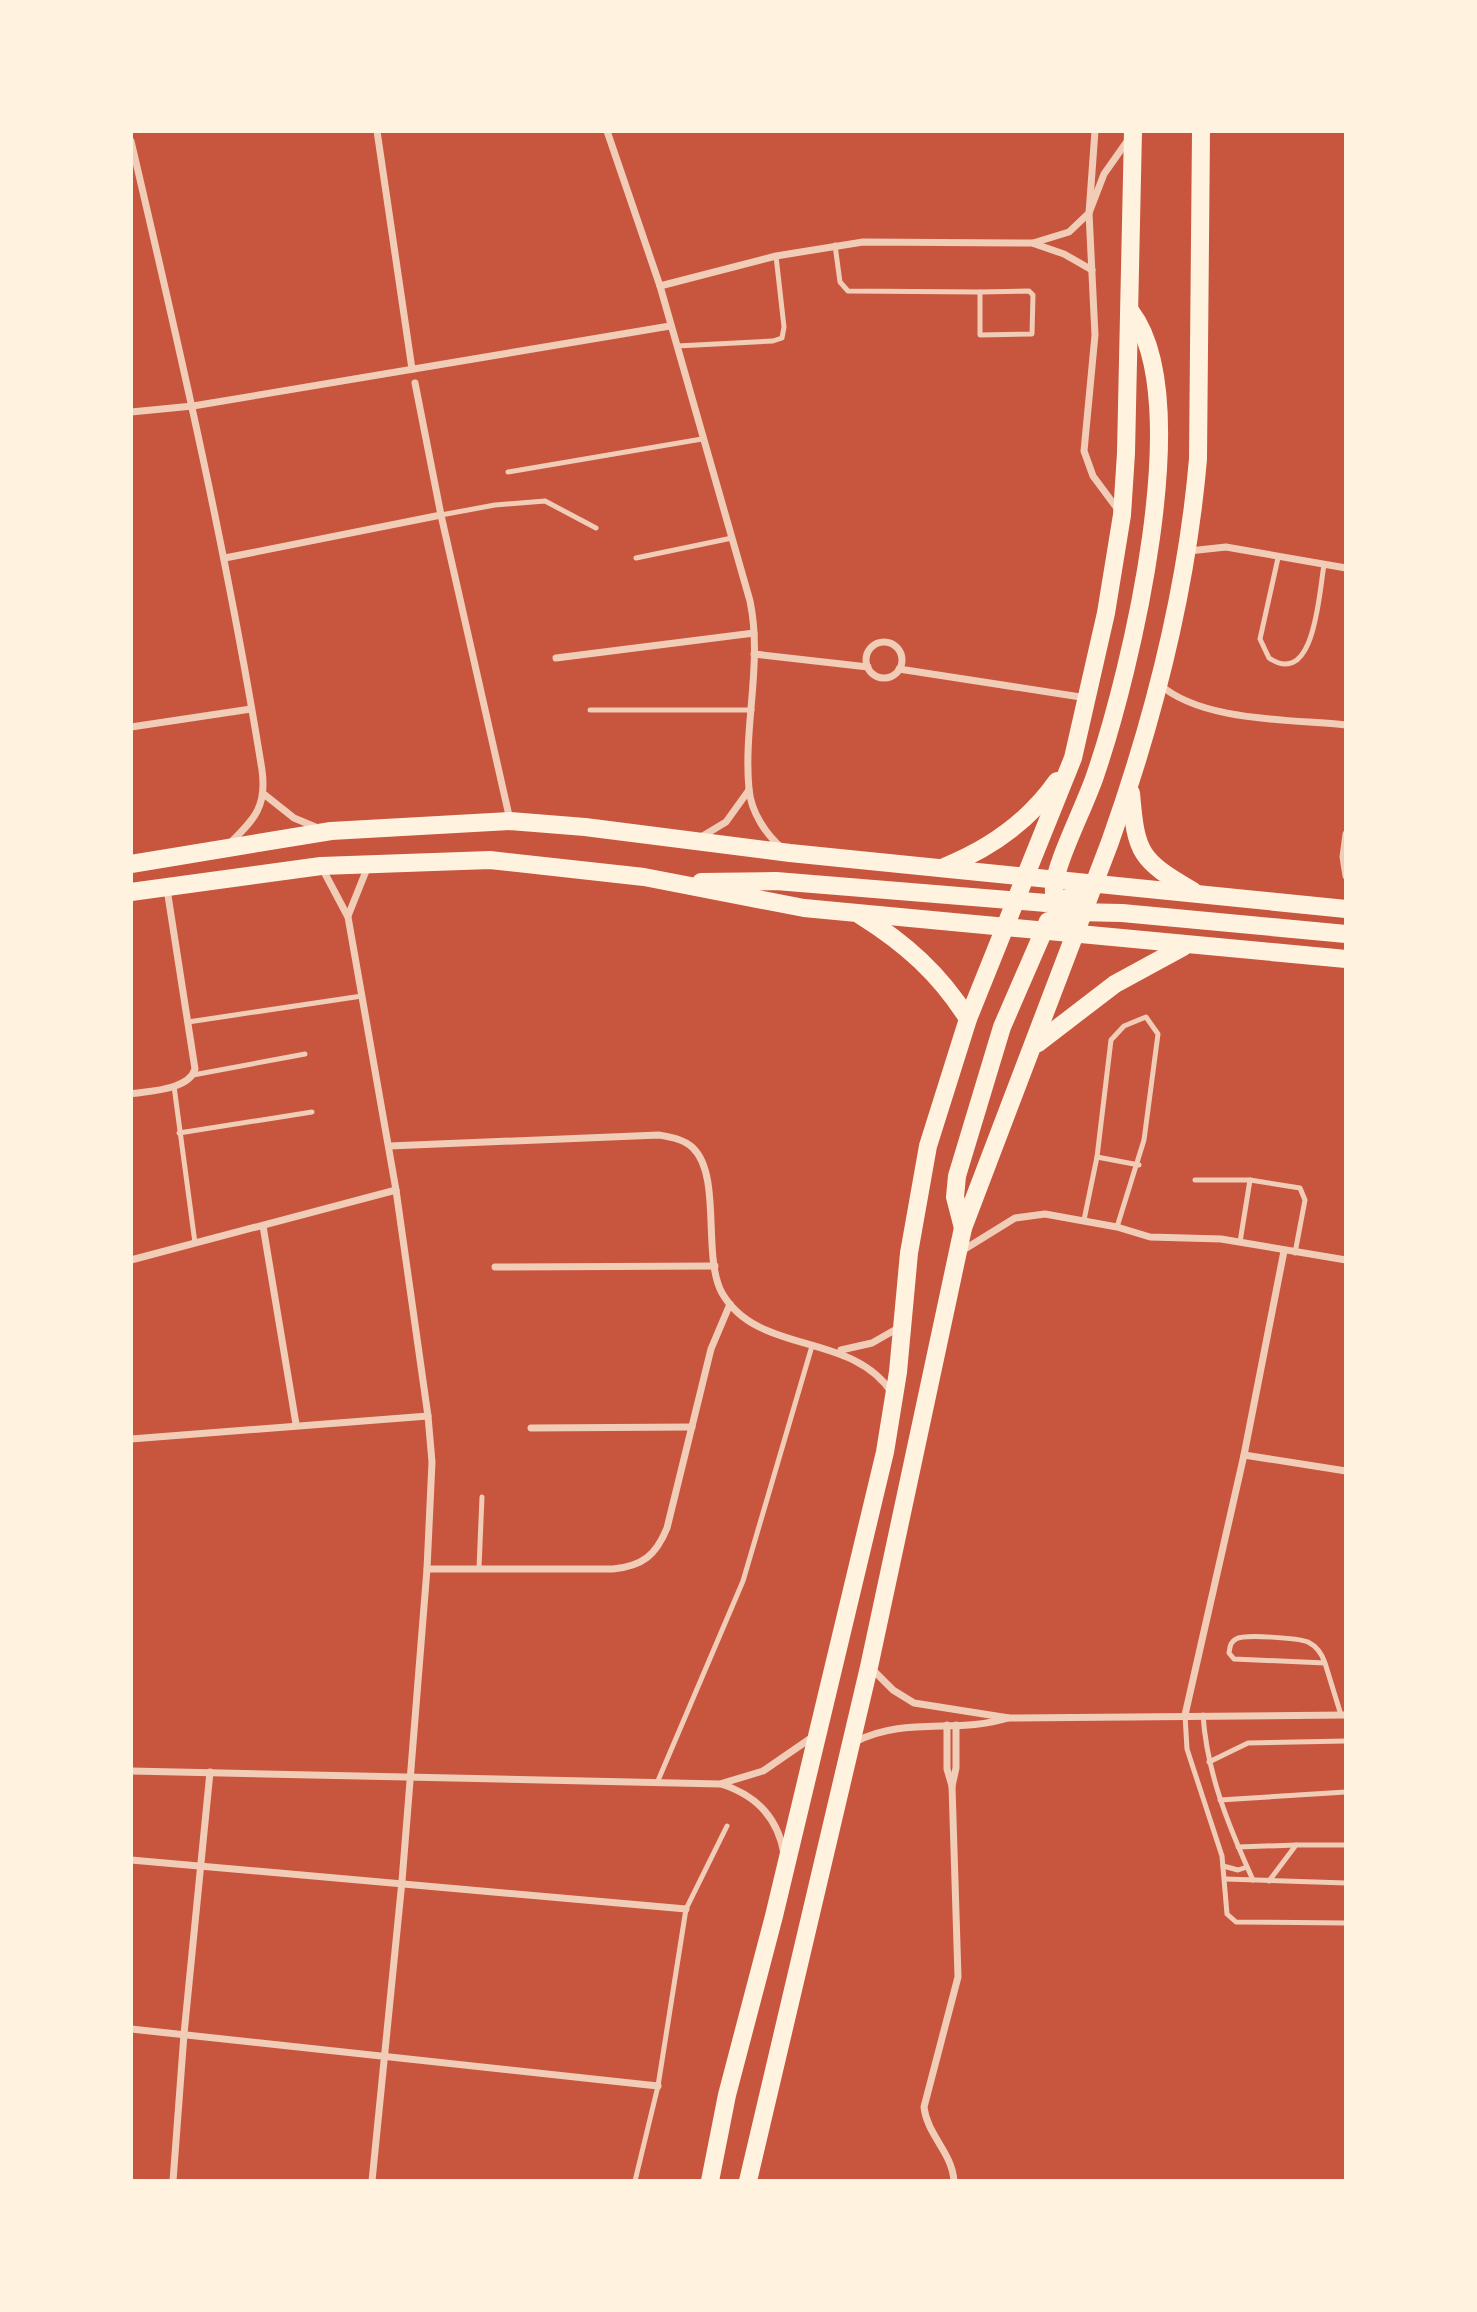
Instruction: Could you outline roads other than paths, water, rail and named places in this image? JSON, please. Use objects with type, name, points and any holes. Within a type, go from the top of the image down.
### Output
[{"type":"main road","points":[[748,2181],[869,1667],[956,1255],[1130,786],[1159,684],[1195,496],[1200,427],[1201,131]]},
{"type":"main road","points":[[710,2181],[727,2095],[883,1461],[894,1396],[921,1179],[940,1103],[968,1019],[1073,758],[1088,698],[1122,515],[1131,312],[1133,133]]},
{"type":"main road","points":[[964,1228],[955,1197],[957,1176],[1002,1027],[1050,913],[1055,878],[1086,802],[1120,695],[1152,533],[1158,452],[1157,389],[1153,354],[1142,327],[1131,312]]},
{"type":"main road","points":[[941,868],[981,850],[1017,825],[1048,794],[1073,758]]},
{"type":"main road","points":[[1130,786],[1136,838],[1146,858],[1161,873],[1199,894]]},
{"type":"main road","points":[[131,864],[331,831],[510,821],[790,853],[1346,909]]},
{"type":"main road","points":[[131,892],[321,866],[490,860],[593,869],[804,908],[1005,926],[1050,913],[1085,911],[1346,934]]},
{"type":"main road","points":[[1026,875],[1050,913],[1076,934],[1346,960]]},
{"type":"main road","points":[[680,884],[776,881],[1014,902],[1050,913]]},
{"type":"main road","points":[[1050,913],[1094,884]]},
{"type":"main road","points":[[857,913],[913,952],[943,983],[968,1019]]},
{"type":"main road","points":[[1035,1045],[1115,984],[1185,946]]},
{"type":"street","points":[[377,131],[412,369]]},
{"type":"street","points":[[607,131],[660,286],[750,601],[754,654],[749,789],[763,825],[790,853]]},
{"type":"street","points":[[1096,131],[1089,213],[1093,370],[1084,451],[1093,477],[1122,515]]},
{"type":"street","points":[[660,286],[776,256],[835,245],[913,241],[1032,243],[1069,232],[1089,213],[1104,174],[1133,133]]},
{"type":"street","points":[[131,141],[193,406],[225,558],[265,795],[249,822],[226,847]]},
{"type":"street","points":[[1032,243],[1064,254],[1092,270]]},
{"type":"street","points":[[131,412],[193,406],[670,326]]},
{"type":"street","points":[[415,383],[441,515],[510,821]]},
{"type":"street","points":[[225,558],[441,515]]},
{"type":"street","points":[[1185,551],[1212,546],[1346,568]]},
{"type":"street","points":[[556,658],[754,633]]},
{"type":"street","points":[[754,654],[868,667],[883,677],[892,676],[899,669],[902,660],[899,651],[883,642],[870,650],[868,667]]},
{"type":"street","points":[[899,669],[1088,698]]},
{"type":"street","points":[[1159,684],[1180,699],[1210,711],[1346,725]]},
{"type":"street","points":[[131,727],[251,709]]},
{"type":"street","points":[[691,840],[726,822],[749,789]]},
{"type":"street","points":[[265,795],[294,818],[331,831]]},
{"type":"street","points":[[1346,834],[1343,857],[1346,877]]},
{"type":"street","points":[[348,917],[369,864]]},
{"type":"street","points":[[321,866],[348,917],[389,1146],[428,1416],[432,1495],[402,1881],[372,2181]]},
{"type":"street","points":[[131,1098],[174,1086],[193,1075],[188,1022],[166,886]]},
{"type":"street","points":[[389,1146],[659,1135],[680,1139],[693,1147],[701,1159],[707,1183],[715,1266],[720,1290],[730,1304],[763,1329],[812,1346],[836,1351],[864,1364],[894,1396]]},
{"type":"street","points":[[131,1260],[396,1190]]},
{"type":"street","points":[[956,1255],[1015,1218],[1029,1214],[1084,1220],[1150,1237],[1200,1237],[1346,1260]]},
{"type":"street","points":[[263,1226],[296,1424]]},
{"type":"street","points":[[1185,1715],[1244,1455],[1284,1251]]},
{"type":"street","points":[[495,1267],[715,1266]]},
{"type":"street","points":[[427,1569],[613,1569],[643,1563],[659,1548],[667,1528],[711,1349],[730,1304]]},
{"type":"street","points":[[836,1351],[872,1343],[902,1325]]},
{"type":"street","points":[[131,1439],[296,1424],[428,1416]]},
{"type":"street","points":[[531,1428],[692,1427]]},
{"type":"street","points":[[1244,1455],[1346,1471]]},
{"type":"street","points":[[869,1667],[893,1690],[914,1703],[1009,1718]]},
{"type":"street","points":[[850,1745],[881,1731],[1009,1718],[1343,1715]]},
{"type":"street","points":[[947,1725],[947,1769],[952,1786]]},
{"type":"street","points":[[954,2181],[949,2157],[929,2126],[924,2107],[958,1977],[952,1786],[956,1768],[956,1725]]},
{"type":"street","points":[[131,1771],[720,1784],[764,1771],[817,1734]]},
{"type":"street","points":[[173,2181],[184,2034],[210,1772]]},
{"type":"street","points":[[720,1784],[738,1790],[767,1812],[776,1828],[785,1863]]},
{"type":"street","points":[[131,1860],[402,1881],[686,1909]]},
{"type":"street","points":[[131,2029],[658,2086]]},
{"type":"lane","points":[[835,245],[840,282],[848,291],[1031,292],[1032,334],[980,335],[980,292]]},
{"type":"lane","points":[[677,346],[782,338],[784,327],[776,256]]},
{"type":"lane","points":[[508,472],[702,439]]},
{"type":"lane","points":[[441,515],[495,505],[545,501],[596,528]]},
{"type":"lane","points":[[636,558],[732,538]]},
{"type":"lane","points":[[1278,558],[1260,639],[1269,658],[1282,664],[1297,662],[1307,651],[1324,565]]},
{"type":"lane","points":[[590,710],[752,710]]},
{"type":"lane","points":[[188,1022],[362,996]]},
{"type":"lane","points":[[1084,1220],[1097,1157],[1111,1040],[1124,1026],[1146,1017],[1158,1034],[1139,1165],[1118,1227]]},
{"type":"lane","points":[[193,1075],[305,1054]]},
{"type":"lane","points":[[174,1086],[195,1243]]},
{"type":"lane","points":[[179,1133],[312,1112]]},
{"type":"lane","points":[[1097,1157],[1139,1165]]},
{"type":"lane","points":[[1195,1180],[1250,1180],[1296,1185],[1303,1192],[1305,1200],[1295,1253]]},
{"type":"lane","points":[[1240,1242],[1250,1180]]},
{"type":"lane","points":[[657,1783],[743,1581],[812,1346]]},
{"type":"lane","points":[[479,1569],[482,1497]]},
{"type":"lane","points":[[1325,1663],[1234,1659],[1229,1653],[1233,1640],[1245,1637],[1300,1640],[1315,1647],[1325,1663],[1343,1715]]},
{"type":"lane","points":[[1185,1715],[1187,1749],[1220,1846],[1227,1914],[1236,1922],[1346,1923]]},
{"type":"lane","points":[[1203,1715],[1209,1762],[1220,1800],[1253,1880]]},
{"type":"lane","points":[[1209,1762],[1248,1743],[1346,1741]]},
{"type":"lane","points":[[1220,1800],[1346,1792]]},
{"type":"lane","points":[[635,2181],[658,2086],[686,1909],[727,1826]]},
{"type":"lane","points":[[1269,1881],[1296,1845]]},
{"type":"lane","points":[[1238,1847],[1346,1845]]},
{"type":"lane","points":[[1223,1866],[1238,1870],[1247,1867]]},
{"type":"lane","points":[[1225,1879],[1346,1883]]}]
